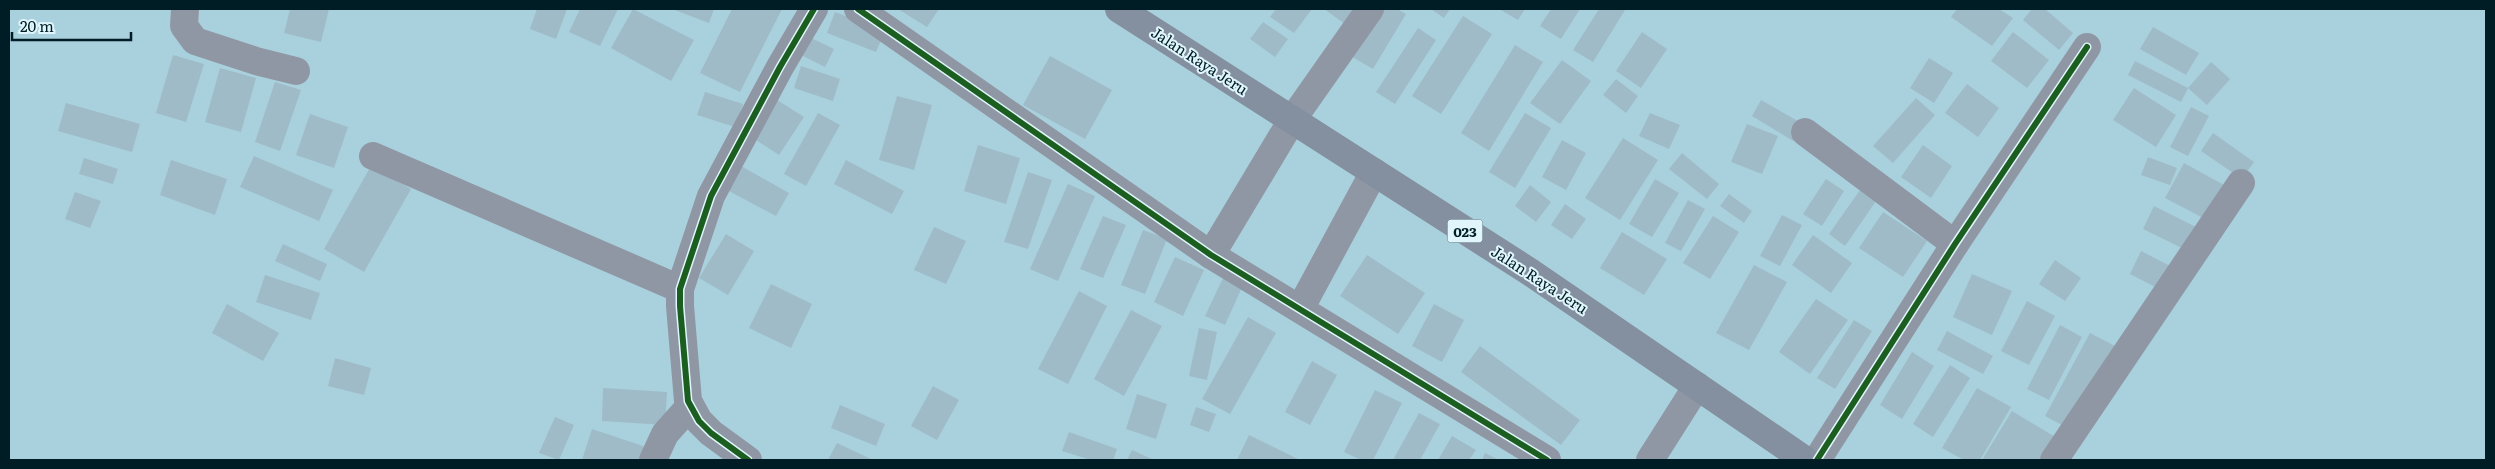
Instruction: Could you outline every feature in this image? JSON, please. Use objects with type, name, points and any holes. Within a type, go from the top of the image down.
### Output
[{"type":"main road","name":"Jalan Raya Jeru","points":[[1119,9],[1530,272],[1805,460]]},
{"type":"street","points":[[185,9],[184,26],[196,41],[296,71]]},
{"type":"street","points":[[748,460],[710,434],[690,406],[686,395],[680,289],[710,196],[780,67],[814,9]]},
{"type":"street","points":[[858,9],[1211,255],[1546,460]]},
{"type":"street","points":[[1211,255],[1292,120],[1370,9]]},
{"type":"street","points":[[1816,460],[1955,244],[2087,47]]},
{"type":"street","points":[[1805,132],[1955,244]]},
{"type":"street","points":[[373,156],[680,289]]},
{"type":"street","points":[[1300,309],[1374,172]]},
{"type":"street","points":[[2054,460],[2241,183]]},
{"type":"street","points":[[1650,460],[1697,386]]},
{"type":"street","points":[[653,460],[666,434],[690,406]]},
{"type":"building","points":[[290,9],[329,9],[321,42],[284,33]]},
{"type":"building","points":[[537,9],[567,9],[556,39],[530,29]]},
{"type":"building","points":[[580,9],[618,9],[600,46],[569,32]]},
{"type":"building","points":[[633,9],[694,40],[671,81],[611,48]]},
{"type":"building","points":[[672,9],[714,9],[709,23]]},
{"type":"building","points":[[732,9],[782,9],[740,92],[700,73]]},
{"type":"building","points":[[898,9],[939,9],[927,27]]},
{"type":"building","points":[[1276,9],[1312,9],[1294,33],[1270,17]]},
{"type":"building","points":[[1324,9],[1355,9],[1345,24]]},
{"type":"building","points":[[1377,9],[1397,9],[1406,14],[1373,69],[1349,55]]},
{"type":"building","points":[[1431,9],[1450,9],[1444,18]]},
{"type":"building","points":[[1499,9],[1525,9],[1518,20]]},
{"type":"building","points":[[1551,9],[1580,9],[1561,39],[1540,26]]},
{"type":"building","points":[[1599,9],[1625,10],[1593,62],[1573,50]]},
{"type":"building","points":[[1957,9],[1999,9],[2013,18],[1992,46],[1951,17]]},
{"type":"building","points":[[2032,9],[2045,9],[2073,33],[2059,50],[2023,20]]},
{"type":"building","points":[[835,12],[885,31],[876,52],[827,33]]},
{"type":"building","points":[[1463,16],[1492,34],[1441,114],[1412,96]]},
{"type":"building","points":[[1263,22],[1288,39],[1275,57],[1250,39]]},
{"type":"building","points":[[2153,27],[2199,53],[2186,75],[2140,49]]},
{"type":"building","points":[[1418,28],[1436,40],[1395,104],[1376,92]]},
{"type":"building","points":[[1642,32],[1667,49],[1641,88],[1616,71]]},
{"type":"building","points":[[2013,32],[2049,60],[2027,88],[1991,61]]},
{"type":"building","points":[[805,35],[834,49],[825,67],[797,53]]},
{"type":"building","points":[[1515,45],[1543,62],[1489,151],[1461,133]]},
{"type":"building","points":[[173,55],[204,64],[186,122],[156,113]]},
{"type":"building","points":[[1050,56],[1112,90],[1085,139],[1023,105]]},
{"type":"building","points":[[1929,58],[1953,73],[1934,103],[1910,88]]},
{"type":"building","points":[[1562,60],[1591,81],[1560,124],[1530,103]]},
{"type":"building","points":[[2135,61],[2188,88],[2181,102],[2128,75]]},
{"type":"building","points":[[2211,62],[2230,79],[2207,105],[2188,88]]},
{"type":"building","points":[[801,66],[840,79],[833,101],[794,88]]},
{"type":"building","points":[[220,68],[256,78],[241,132],[205,122]]},
{"type":"building","points":[[1616,79],[1638,96],[1626,113],[1603,95]]},
{"type":"building","points":[[275,82],[301,90],[280,151],[255,142]]},
{"type":"building","points":[[1967,84],[1999,108],[1978,137],[1945,113]]},
{"type":"building","points":[[2134,88],[2176,115],[2156,147],[2113,120]]},
{"type":"building","points":[[705,92],[743,104],[735,127],[697,115]]},
{"type":"building","points":[[897,96],[932,105],[914,170],[879,160]]},
{"type":"building","points":[[774,98],[804,117],[779,155],[750,136]]},
{"type":"building","points":[[1916,98],[1935,115],[1893,163],[1873,146]]},
{"type":"building","points":[[1761,100],[1803,124],[1793,141],[1752,116]]},
{"type":"building","points":[[66,103],[140,124],[132,152],[58,131]]},
{"type":"building","points":[[2191,107],[2209,116],[2188,156],[2170,147]]},
{"type":"building","points":[[818,113],[840,125],[806,186],[784,174]]},
{"type":"building","points":[[1525,113],[1551,128],[1515,188],[1489,172]]},
{"type":"building","points":[[1650,113],[1680,125],[1669,149],[1639,136]]},
{"type":"building","points":[[310,114],[348,127],[334,168],[296,155]]},
{"type":"building","points":[[1747,124],[1778,136],[1762,174],[1731,162]]},
{"type":"building","points":[[2213,133],[2254,162],[2242,179],[2201,151]]},
{"type":"building","points":[[1623,138],[1658,160],[1620,220],[1585,198]]},
{"type":"building","points":[[1562,140],[1586,153],[1566,190],[1542,177]]},
{"type":"building","points":[[978,145],[1020,158],[1006,204],[964,191]]},
{"type":"building","points":[[1923,145],[1952,166],[1931,198],[1901,177]]},
{"type":"building","points":[[1682,153],[1719,184],[1707,199],[1669,169]]},
{"type":"building","points":[[254,156],[333,190],[319,221],[240,187]]},
{"type":"building","points":[[2148,157],[2177,168],[2170,185],[2141,175]]},
{"type":"building","points":[[84,158],[118,169],[113,184],[79,174]]},
{"type":"building","points":[[171,160],[227,179],[215,215],[160,195]]},
{"type":"building","points":[[846,160],[904,191],[892,214],[834,184]]},
{"type":"building","points":[[2184,163],[2224,185],[2205,219],[2165,198]]},
{"type":"building","points":[[371,166],[411,189],[364,272],[324,249]]},
{"type":"building","points":[[741,166],[789,193],[776,216],[727,190]]},
{"type":"building","points":[[1028,172],[1052,180],[1028,249],[1004,242]]},
{"type":"building","points":[[1655,179],[1679,193],[1652,237],[1629,224]]},
{"type":"building","points":[[1826,179],[1844,191],[1822,226],[1803,214]]},
{"type":"building","points":[[1068,184],[1095,196],[1058,281],[1030,269]]},
{"type":"building","points":[[1530,185],[1551,202],[1536,222],[1515,206]]},
{"type":"building","points":[[1860,190],[1876,201],[1845,246],[1829,234]]},
{"type":"building","points":[[75,192],[101,201],[90,228],[65,219]]},
{"type":"building","points":[[1729,194],[1752,211],[1744,223],[1720,206]]},
{"type":"building","points":[[1688,200],[1705,209],[1681,251],[1665,243]]},
{"type":"building","points":[[1565,204],[1586,219],[1572,239],[1551,225]]},
{"type":"building","points":[[2154,206],[2196,227],[2184,249],[2143,229]]},
{"type":"building","points":[[1883,212],[1927,241],[1903,277],[1859,248]]},
{"type":"building","points":[[1782,215],[1802,225],[1780,266],[1760,256]]},
{"type":"building","points":[[1103,216],[1126,225],[1103,278],[1080,269]]},
{"type":"building","points":[[1713,216],[1739,232],[1710,279],[1683,263]]},
{"type":"building","points":[[934,227],[966,241],[946,284],[914,270]]},
{"type":"building","points":[[1143,230],[1167,239],[1145,294],[1121,285]]},
{"type":"building","points":[[1622,232],[1667,259],[1644,295],[1600,268]]},
{"type":"building","points":[[726,234],[754,251],[728,295],[699,278]]},
{"type":"building","points":[[1813,235],[1852,263],[1831,293],[1792,265]]},
{"type":"building","points":[[283,244],[327,264],[320,281],[275,261]]},
{"type":"building","points":[[2141,251],[2178,270],[2167,293],[2130,274]]},
{"type":"building","points":[[1367,255],[1425,293],[1398,334],[1340,296]]},
{"type":"building","points":[[1175,257],[1204,270],[1183,316],[1154,302]]},
{"type":"building","points":[[2055,260],[2081,278],[2065,301],[2039,284]]},
{"type":"building","points":[[1754,265],[1787,282],[1749,350],[1716,333]]},
{"type":"building","points":[[1972,274],[2012,291],[1992,335],[1953,317]]},
{"type":"building","points":[[265,275],[320,293],[311,320],[256,302]]},
{"type":"building","points":[[1224,276],[1243,285],[1225,325],[1205,316]]},
{"type":"building","points":[[771,284],[812,304],[791,348],[749,328]]},
{"type":"building","points":[[1079,291],[1107,306],[1068,384],[1038,369]]},
{"type":"building","points":[[1816,299],[1848,320],[1810,374],[1779,352]]},
{"type":"building","points":[[2027,301],[2055,316],[2029,365],[2001,351]]},
{"type":"building","points":[[227,304],[279,333],[263,361],[212,333]]},
{"type":"building","points":[[1434,304],[1464,320],[1442,362],[1412,346]]},
{"type":"building","points":[[1131,310],[1162,326],[1124,396],[1094,379]]},
{"type":"building","points":[[1248,317],[1276,333],[1230,414],[1202,399]]},
{"type":"building","points":[[1854,320],[1872,331],[1835,389],[1817,378]]},
{"type":"building","points":[[2060,325],[2082,337],[2049,400],[2027,389]]},
{"type":"building","points":[[1199,328],[1217,332],[1207,380],[1189,376]]},
{"type":"building","points":[[1947,331],[1993,356],[1983,374],[1937,350]]},
{"type":"building","points":[[2090,333],[2115,346],[2071,430],[2045,416]]},
{"type":"building","points":[[1480,346],[1580,420],[1561,445],[1461,372]]},
{"type":"building","points":[[1912,352],[1934,366],[1902,419],[1880,405]]},
{"type":"building","points":[[335,358],[371,368],[364,395],[328,386]]},
{"type":"building","points":[[1312,361],[1337,375],[1310,425],[1285,412]]},
{"type":"building","points":[[1950,365],[1970,378],[1933,437],[1913,424]]},
{"type":"building","points":[[933,386],[959,400],[937,440],[911,426]]},
{"type":"building","points":[[603,388],[667,392],[665,425],[602,421]]},
{"type":"building","points":[[1977,388],[2011,407],[1980,460],[1964,460],[1942,448]]},
{"type":"building","points":[[1375,390],[1402,403],[1373,460],[1361,460],[1344,452]]},
{"type":"building","points":[[1137,394],[1167,404],[1156,439],[1126,429]]},
{"type":"building","points":[[840,405],[885,424],[876,446],[831,428]]},
{"type":"building","points":[[1196,407],[1216,414],[1209,432],[1190,425]]},
{"type":"building","points":[[2012,411],[2062,441],[2050,460],[1982,460]]},
{"type":"building","points":[[1419,413],[1440,424],[1420,460],[1393,460]]},
{"type":"building","points":[[555,417],[574,425],[559,460],[539,453]]},
{"type":"building","points":[[592,429],[652,449],[648,460],[582,460]]},
{"type":"building","points":[[1069,432],[1117,449],[1113,460],[1091,460],[1062,451]]},
{"type":"building","points":[[1249,435],[1300,460],[1237,460]]},
{"type":"building","points":[[1452,436],[1476,450],[1469,460],[1438,460]]},
{"type":"building","points":[[837,443],[873,460],[828,460]]},
{"type":"building","points":[[1132,450],[1154,460],[1127,460]]},
{"type":"building","points":[[1485,453],[1499,460],[1482,460]]},
{"type":"cycle path","points":[[748,460],[711,433],[699,421],[688,401],[680,289],[711,196],[780,67],[814,9]]},
{"type":"cycle path","points":[[858,9],[1211,255],[1547,460]]},
{"type":"cycle path","points":[[1817,460],[1955,244],[2087,47]]}]
